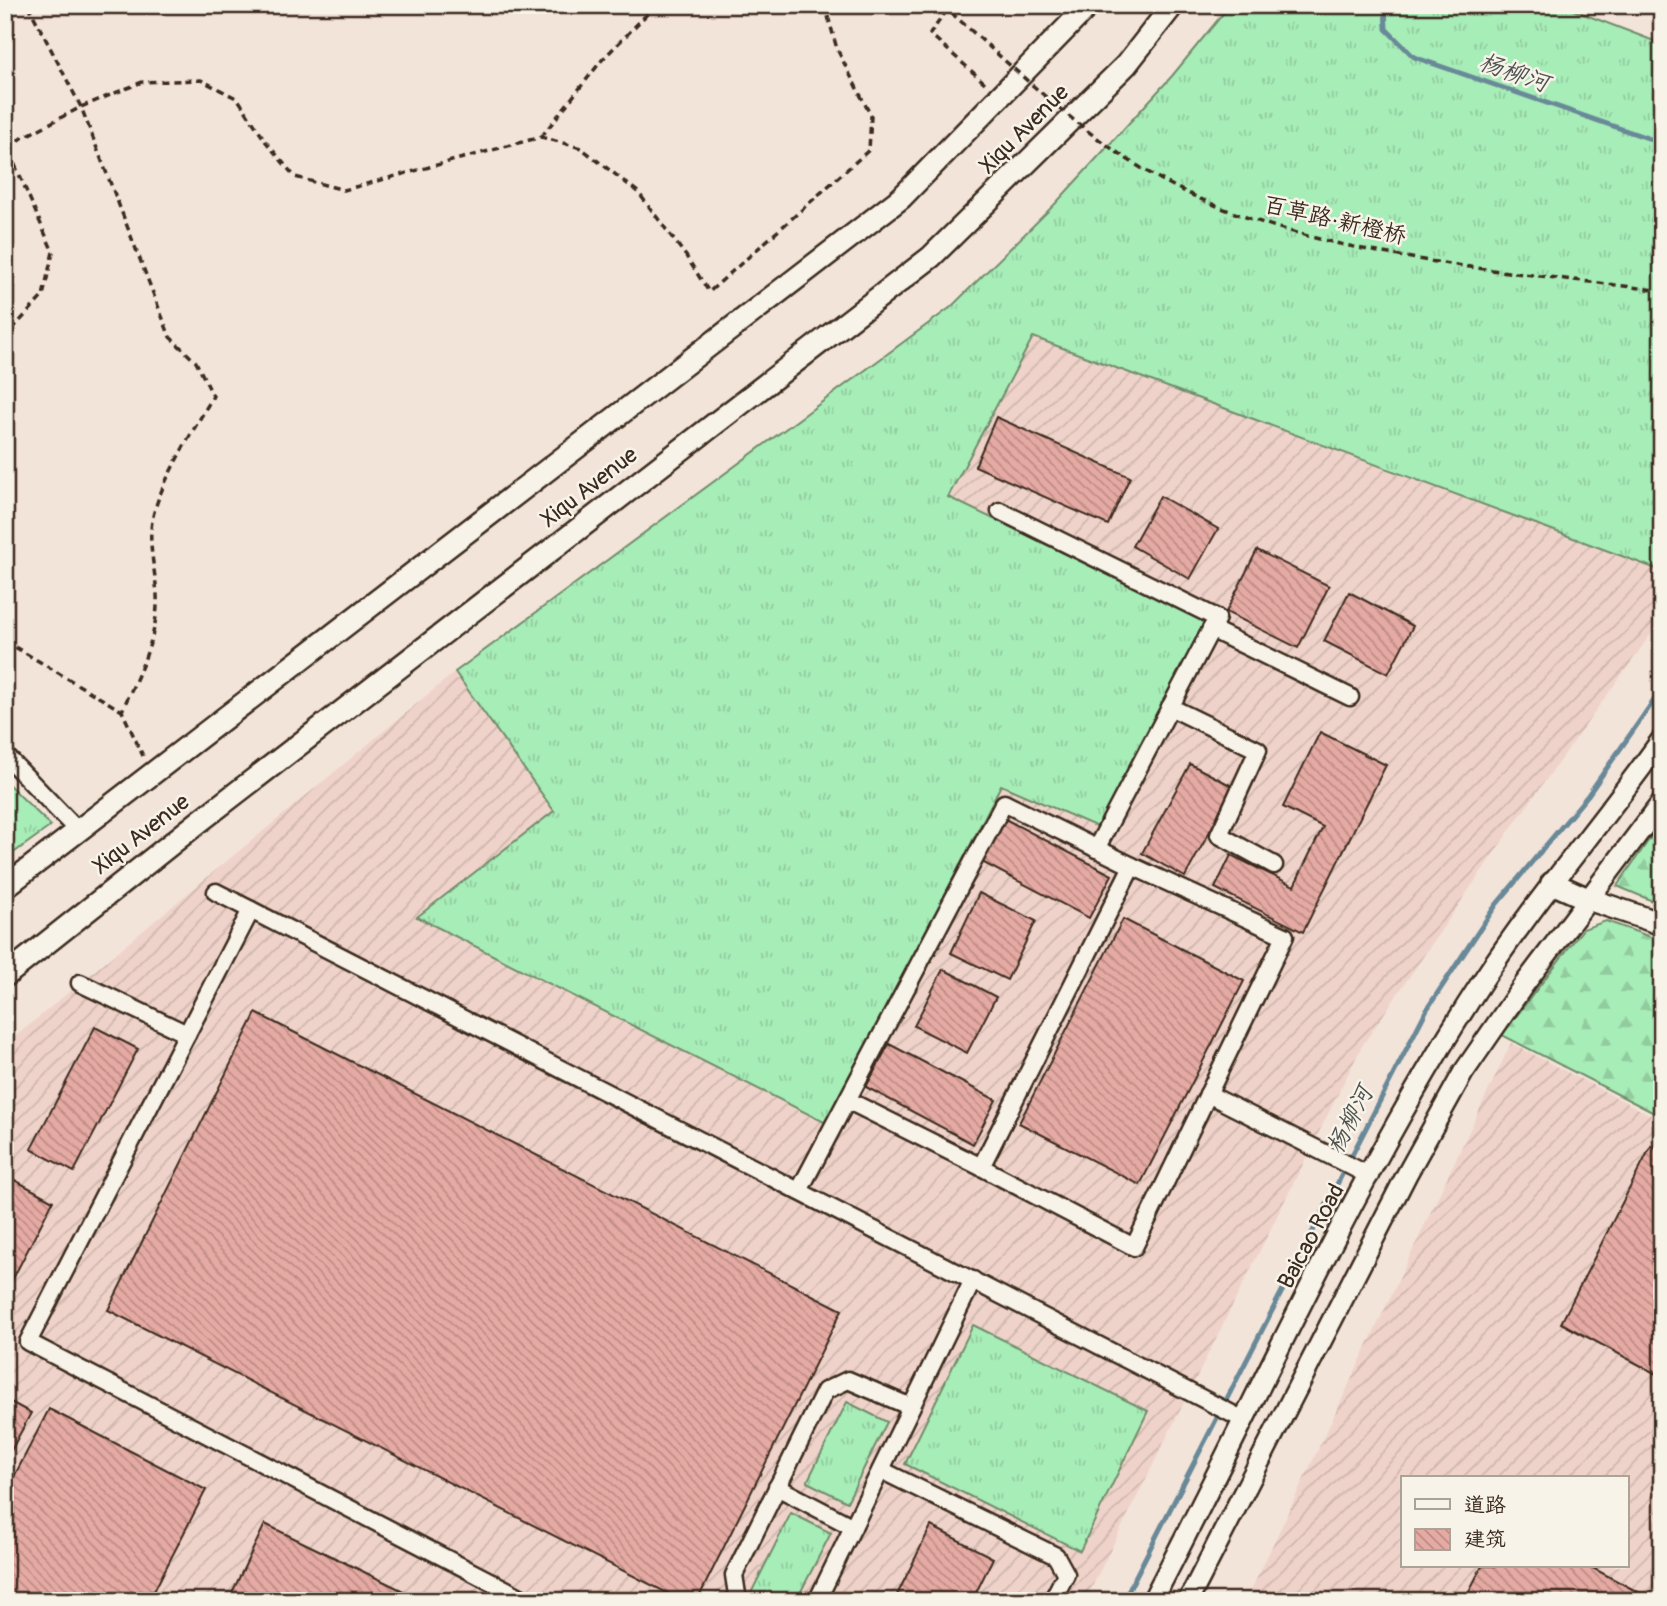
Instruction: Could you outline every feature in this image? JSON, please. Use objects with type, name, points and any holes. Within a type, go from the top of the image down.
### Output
[{"type":"main road","name":"Xiqu Avenue","points":[[5,887],[901,198],[1089,5]]},
{"type":"main road","name":"Xiqu Avenue","points":[[5,976],[200,821],[932,257],[1126,65],[1173,5]]},
{"type":"main road","points":[[1552,883],[1588,899],[1662,925]]},
{"type":"street","points":[[1000,511],[1217,618],[1096,849]]},
{"type":"street","points":[[1211,629],[1350,697]]},
{"type":"street","points":[[1170,707],[1258,750],[1219,835],[1274,865]]},
{"type":"street","name":"Baicao Road","points":[[1152,1601],[1237,1416],[1363,1172],[1482,981],[1552,883],[1609,814],[1662,739]]},
{"type":"street","points":[[5,755],[78,831]]},
{"type":"street","points":[[1188,1601],[1407,1174],[1457,1084],[1588,899],[1662,802]]},
{"type":"street","points":[[799,1191],[847,1100],[1004,803],[1096,849],[1285,936],[1134,1247],[847,1100]]},
{"type":"street","points":[[981,1167],[1132,866]]},
{"type":"street","points":[[216,892],[1237,1416]]},
{"type":"street","points":[[251,910],[28,1342],[528,1601]]},
{"type":"street","points":[[80,983],[187,1034]]},
{"type":"street","points":[[1208,1094],[1363,1172]]},
{"type":"street","points":[[817,1601],[973,1280]]},
{"type":"street","points":[[738,1601],[734,1575],[825,1391],[848,1380],[911,1407]]},
{"type":"street","points":[[881,1470],[1056,1556],[1066,1574],[1052,1601]]},
{"type":"street","points":[[777,1487],[853,1527]]},
{"type":"path","points":[[28,5],[80,107],[170,337],[196,362],[213,396],[178,458],[153,513],[149,544],[157,595],[155,631],[122,711]]},
{"type":"path","points":[[541,137],[602,60],[656,5]]},
{"type":"path","points":[[5,337],[43,296],[52,252],[6,144],[80,107],[142,82],[201,80],[238,99],[266,142],[295,177],[344,190],[541,137],[581,148],[638,192],[687,256],[709,292],[869,150],[871,116],[837,49],[825,5]]},
{"type":"path","name":"百草路·新橙桥","points":[[942,5],[1057,109],[1131,162],[1212,204],[1278,228],[1352,247],[1662,292]]},
{"type":"path","points":[[947,10],[930,34],[1001,97]]},
{"type":"path","points":[[5,641],[122,711],[151,774]]},
{"type":"shaded area","points":[[951,307],[1662,571],[1662,619],[1512,827],[1362,1046],[1085,1601],[5,1601],[5,1045],[455,672]]},
{"type":"shaded area","points":[[1511,1043],[1662,1121],[1662,1601],[1246,1601]]},
{"type":"green space","points":[[1230,5],[1560,5],[1662,44],[1662,571],[1033,337],[948,497],[1207,622],[1102,829],[1001,785],[828,1124],[417,917],[554,811],[455,672],[951,307],[1055,204],[1172,76]]},
{"type":"green space","points":[[5,781],[51,826],[5,859]]},
{"type":"green space","points":[[1662,821],[1662,905],[1617,886]]},
{"type":"green space","points":[[1606,921],[1662,941],[1662,1117],[1502,1035],[1583,929]]},
{"type":"green space","points":[[973,1325],[1148,1411],[1080,1551],[905,1464]]},
{"type":"green space","points":[[847,1402],[887,1422],[847,1502],[807,1482]]},
{"type":"green space","points":[[791,1513],[831,1533],[796,1601],[766,1601],[751,1593]]},
{"type":"building","points":[[996,417],[1130,477],[1108,525],[975,466]]},
{"type":"building","points":[[1160,496],[1218,529],[1190,579],[1132,546]]},
{"type":"building","points":[[1257,550],[1329,586],[1298,648],[1226,612]]},
{"type":"building","points":[[1349,592],[1413,626],[1388,674],[1324,641]]},
{"type":"building","points":[[1320,732],[1386,765],[1303,932],[1215,888],[1231,855],[1294,886],[1323,827],[1283,807]]},
{"type":"building","points":[[1190,764],[1234,787],[1185,877],[1142,853]]},
{"type":"building","points":[[1005,819],[1112,875],[1089,918],[982,862]]},
{"type":"building","points":[[979,893],[1036,921],[1007,980],[951,953]]},
{"type":"building","points":[[1123,919],[1244,981],[1140,1185],[1019,1123]]},
{"type":"building","points":[[943,969],[996,997],[967,1053],[914,1026]]},
{"type":"building","points":[[256,1013],[842,1310],[697,1601],[683,1601],[108,1310]]},
{"type":"building","points":[[95,1027],[138,1049],[74,1172],[31,1149]]},
{"type":"building","points":[[889,1044],[996,1100],[973,1144],[866,1087]]},
{"type":"building","points":[[1651,1146],[1662,1152],[1662,1377],[1561,1323]]},
{"type":"building","points":[[11,1178],[53,1201],[5,1294],[5,1189]]},
{"type":"building","points":[[5,1399],[31,1413],[5,1462]]},
{"type":"building","points":[[49,1409],[206,1490],[149,1601],[5,1601],[5,1494]]},
{"type":"building","points":[[265,1524],[424,1601],[228,1601]]},
{"type":"building","points":[[931,1526],[993,1558],[972,1601],[894,1601]]},
{"type":"building","points":[[1481,1568],[1593,1568],[1655,1601],[1464,1601]]},
{"type":"waterway","name":"杨柳河","points":[[1385,5],[1386,29],[1414,57],[1662,143]]},
{"type":"waterway","name":"杨柳河","points":[[1123,1601],[1427,1009],[1496,905],[1588,795],[1662,689]]}]
